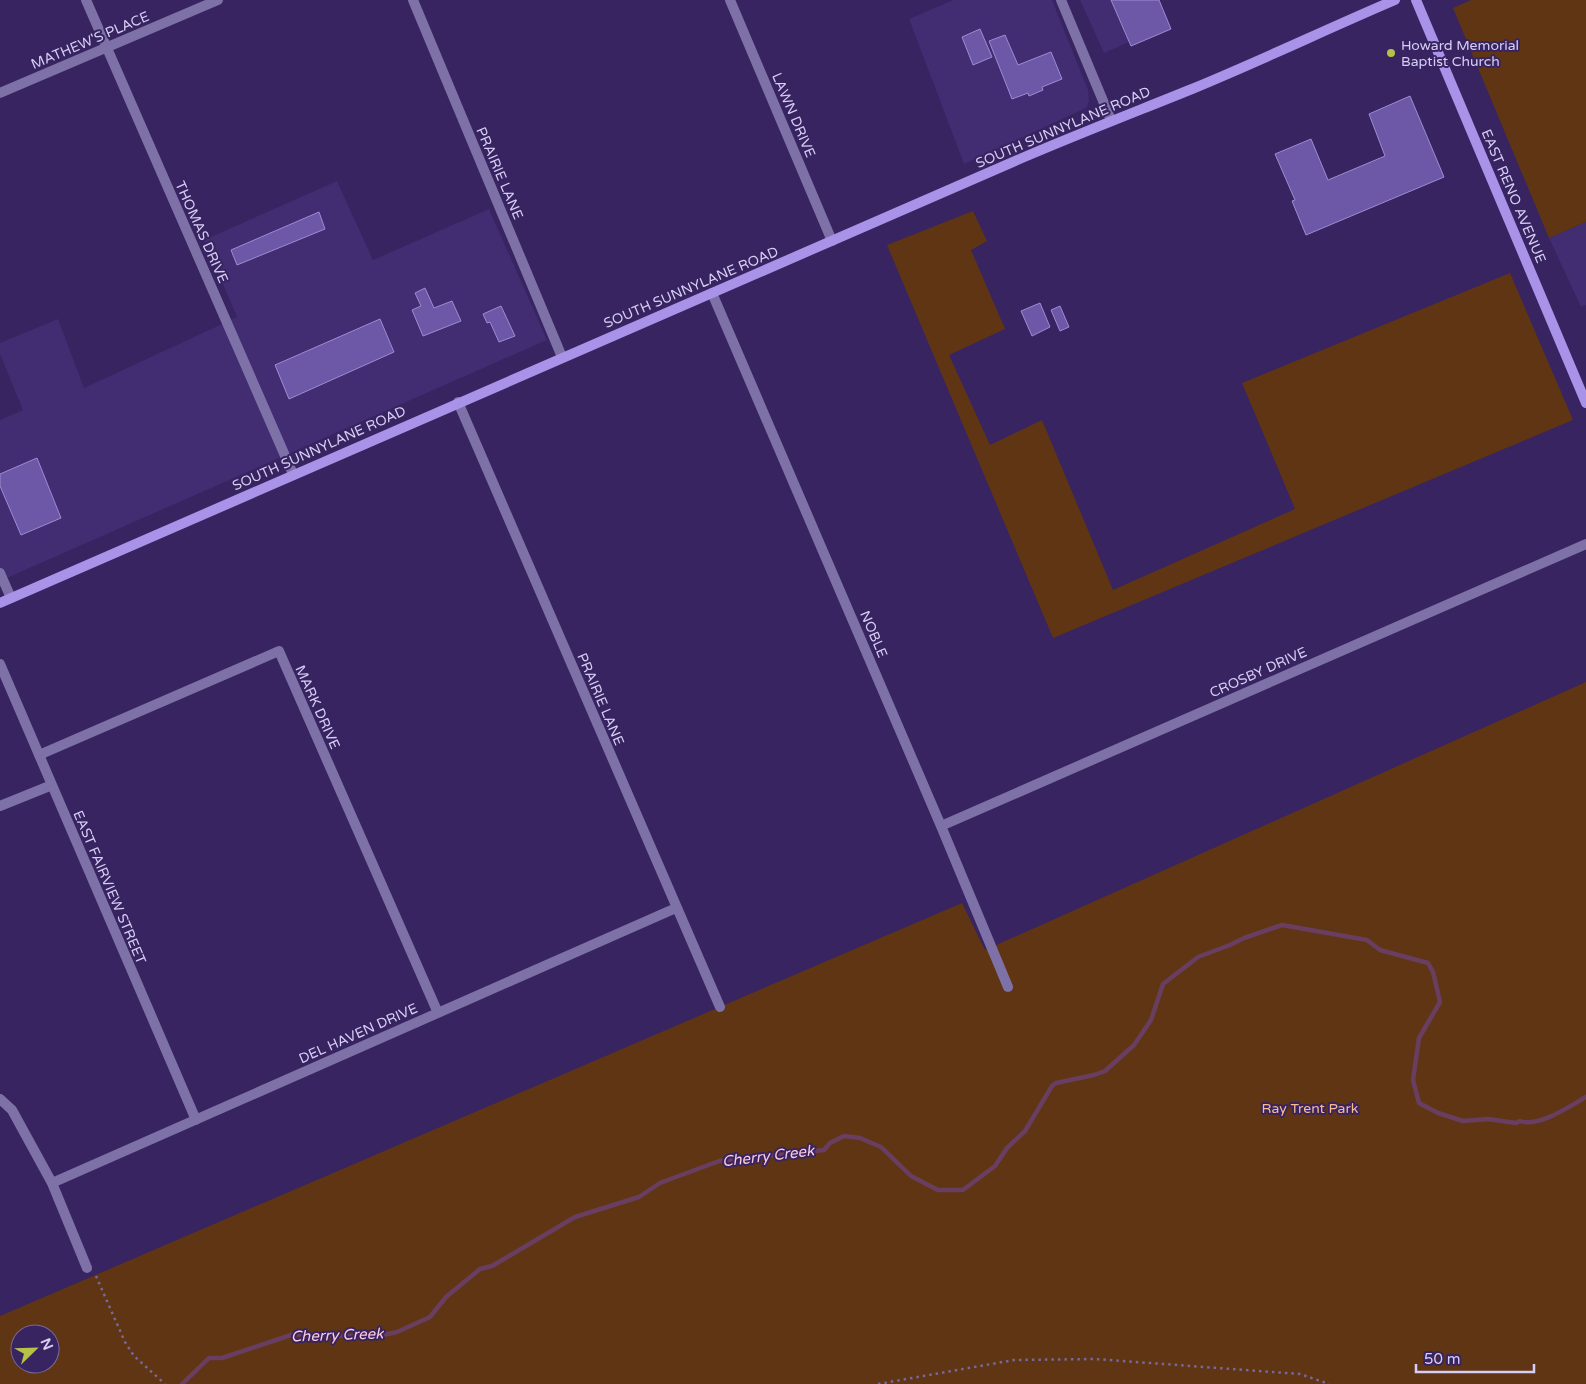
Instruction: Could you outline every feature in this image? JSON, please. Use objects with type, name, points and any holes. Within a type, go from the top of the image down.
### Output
[{"type":"main road","name":"SOUTH SUNNYLANE ROAD","points":[[0,603],[562,357],[1111,120],[1193,88],[1395,0]]},
{"type":"main road","name":"EAST RENO AVENUE","points":[[1416,0],[1586,403]]},
{"type":"street","name":"THOMAS DRIVE","points":[[86,0],[293,474]]},
{"type":"street","name":"MATHEW'S PLACE","points":[[0,93],[218,0]]},
{"type":"street","name":"PRAIRIE LANE","points":[[413,0],[562,357]]},
{"type":"street","name":"LAWN DRIVE","points":[[730,0],[832,241]]},
{"type":"street","points":[[1061,0],[1111,120]]},
{"type":"street","name":"NOBLE","points":[[712,293],[941,826],[1008,987]]},
{"type":"street","name":"PRAIRIE LANE","points":[[458,402],[720,1007]]},
{"type":"street","name":"CROSBY DRIVE","points":[[941,826],[1586,544]]},
{"type":"street","points":[[0,572],[11,598]]},
{"type":"street","name":"MARK DRIVE","points":[[39,756],[279,651],[438,1013]]},
{"type":"street","name":"EAST FAIRVIEW STREET","points":[[0,664],[196,1120]]},
{"type":"street","points":[[0,806],[52,785]]},
{"type":"street","name":"DEL HAVEN DRIVE","points":[[52,1183],[676,908]]},
{"type":"street","points":[[0,1099],[12,1110],[52,1183],[87,1268]]},
{"type":"path","points":[[87,1268],[96,1276],[125,1342],[134,1356],[165,1384]]},
{"type":"path","points":[[878,1384],[1014,1360],[1095,1359],[1300,1374],[1330,1384]]},
{"type":"shaded area","points":[[953,0],[1052,0],[1088,90],[1089,101],[1086,108],[964,164],[909,19]]},
{"type":"shaded area","points":[[1080,0],[1111,0],[1129,42],[1104,53]]},
{"type":"shaded area","points":[[337,181],[373,260],[489,209],[547,340],[0,581],[0,420],[23,410],[0,354],[0,343],[58,319],[84,388],[237,317],[204,240]]},
{"type":"shaded area","points":[[1586,222],[1586,305],[1581,307],[1549,238]]},
{"type":"green space","points":[[1471,0],[1586,0],[1586,222],[1549,238],[1453,8]]},
{"type":"green space","points":[[973,211],[987,241],[971,250],[1005,329],[949,355],[990,445],[1042,420],[1113,590],[1295,509],[1242,383],[1510,273],[1573,420],[1053,638],[887,245]]},
{"type":"green space","name":"Ray Trent Park","points":[[1586,682],[1586,1384],[0,1384],[0,1316],[962,903],[985,950]]},
{"type":"building","points":[[1111,0],[1159,0],[1171,29],[1131,46]]},
{"type":"building","points":[[980,29],[992,57],[973,65],[962,37]]},
{"type":"building","points":[[1005,35],[1018,65],[1051,52],[1062,79],[1042,87],[1043,90],[1029,96],[1028,93],[1012,99],[989,41]]},
{"type":"building","points":[[1410,96],[1444,177],[1306,235],[1292,201],[1295,200],[1275,154],[1311,139],[1328,180],[1385,156],[1369,114]]},
{"type":"building","points":[[319,212],[325,229],[237,265],[231,250]]},
{"type":"building","points":[[425,288],[434,308],[452,301],[461,321],[423,336],[412,310],[421,306],[415,293]]},
{"type":"building","points":[[1040,303],[1050,327],[1032,336],[1021,311]]},
{"type":"building","points":[[501,306],[515,336],[499,342],[490,322],[487,323],[483,314]]},
{"type":"building","points":[[1060,306],[1069,327],[1060,331],[1051,310]]},
{"type":"building","points":[[380,319],[394,352],[289,399],[275,365]]},
{"type":"building","points":[[37,458],[61,518],[21,535],[0,486],[0,474]]},
{"type":"waterway","name":"Cherry Creek","points":[[182,1384],[209,1358],[222,1358],[294,1334],[373,1337],[397,1332],[430,1317],[446,1297],[480,1269],[492,1266],[575,1217],[639,1197],[660,1183],[719,1161],[824,1150],[830,1143],[844,1136],[860,1138],[881,1147],[911,1176],[938,1190],[963,1190],[995,1166],[1007,1148],[1025,1131],[1052,1086],[1056,1083],[1105,1071],[1134,1045],[1151,1020],[1163,984],[1198,957],[1282,925],[1367,940],[1380,950],[1428,963],[1433,972],[1440,1002],[1419,1038],[1413,1080],[1419,1103],[1438,1113],[1463,1121],[1488,1119],[1516,1123],[1545,1119],[1586,1097]]},
{"type":"place","name":"Howard Memorial Baptist Church","points":[[1391,53]]}]
